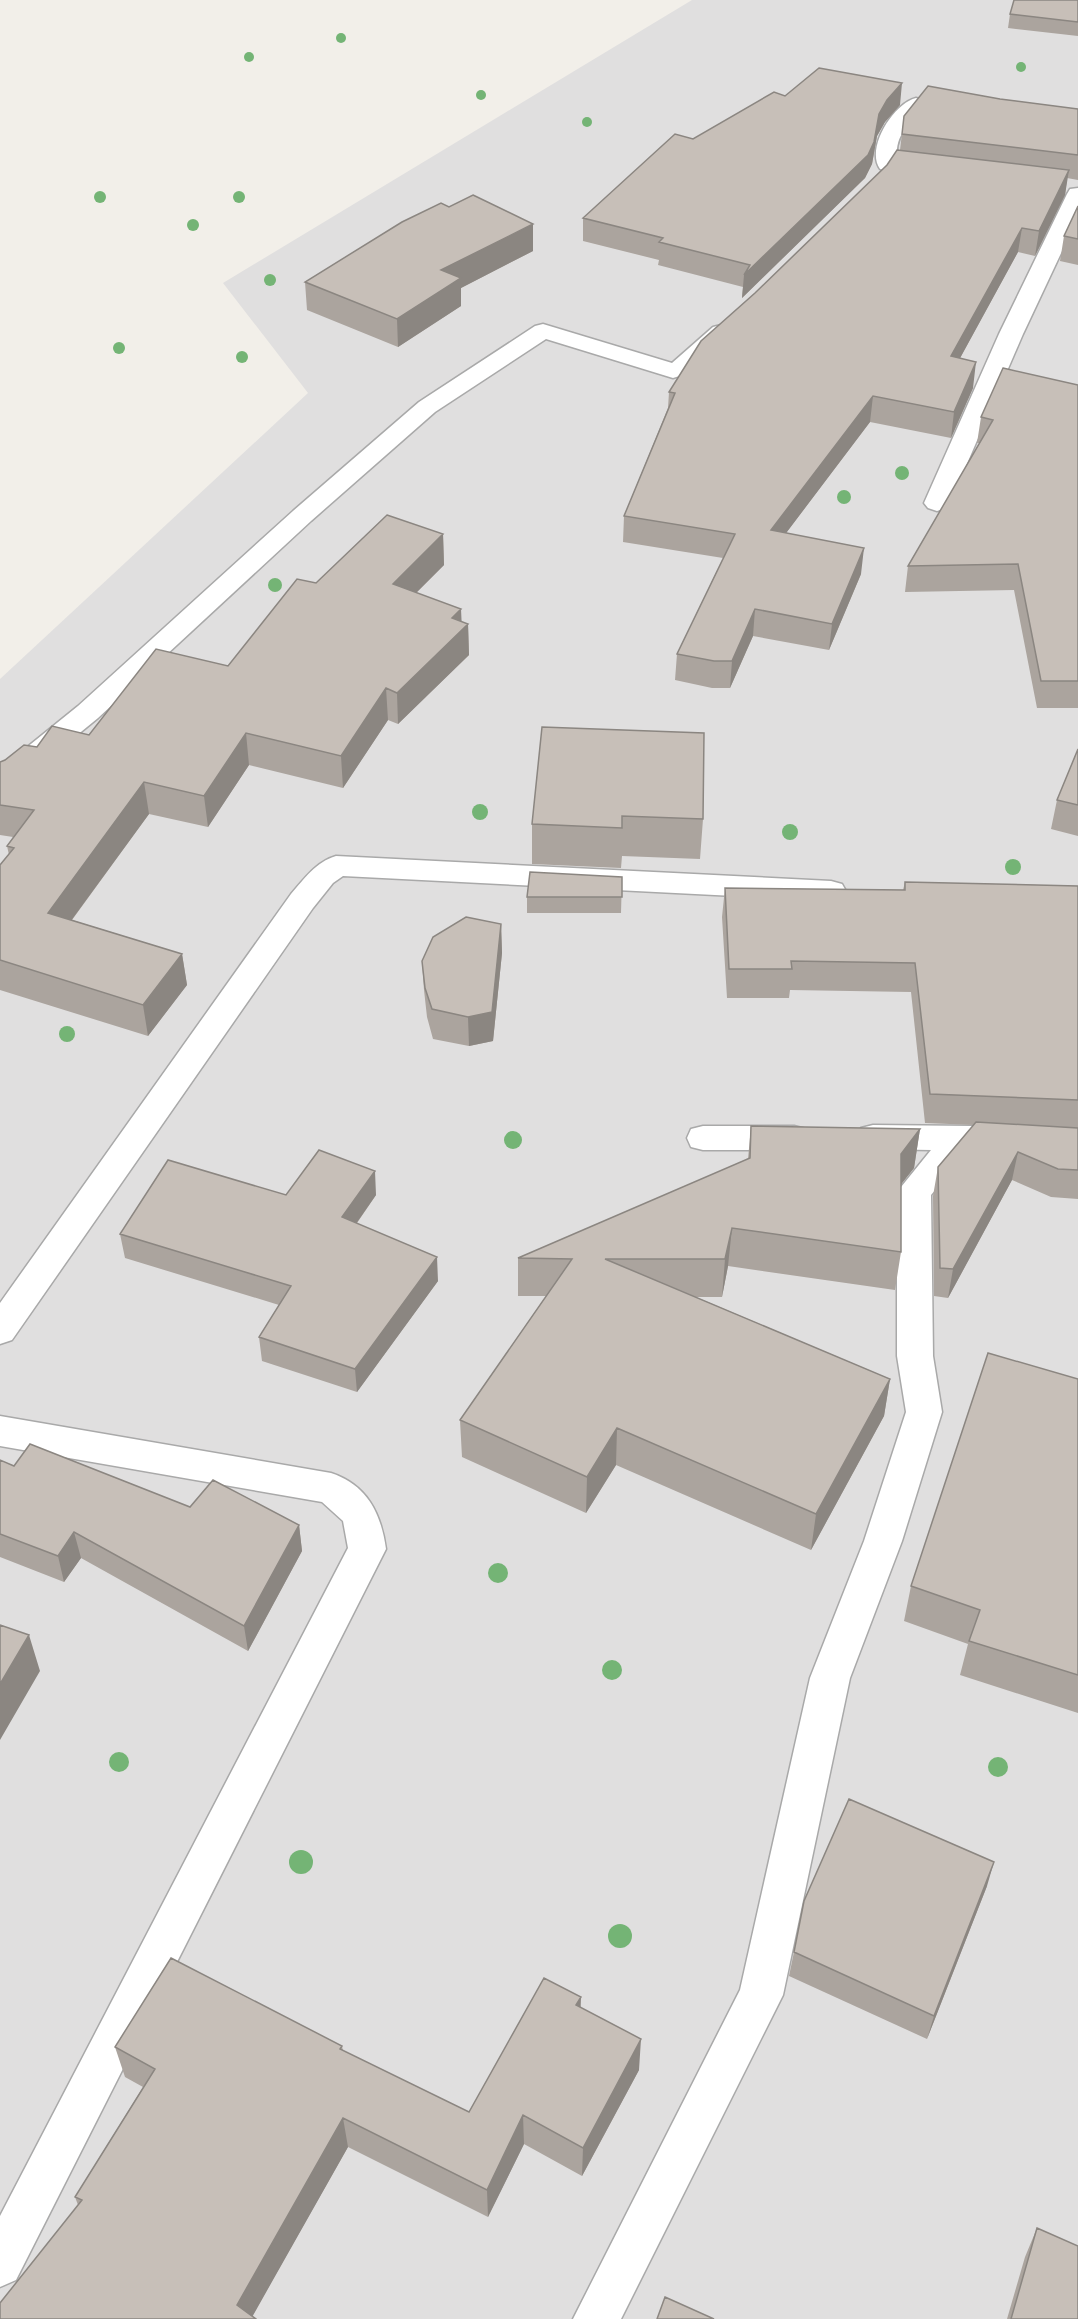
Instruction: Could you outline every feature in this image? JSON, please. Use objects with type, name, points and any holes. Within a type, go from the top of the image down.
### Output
[{"type":"street","points":[[909,168],[881,174],[883,152],[888,137],[916,104]]},
{"type":"street","points":[[1056,185],[1078,188]]},
{"type":"street","points":[[937,503],[1011,333],[1078,194]]},
{"type":"street","points":[[0,784],[88,712],[302,516],[427,407],[543,332],[674,370],[681,368],[735,320]]},
{"type":"street","points":[[0,1330],[302,901],[323,876],[336,866],[842,892]]},
{"type":"street","points":[[596,2319],[761,1995],[830,1678],[883,1541],[924,1412],[915,1356],[914,1192],[961,1137]]},
{"type":"street","points":[[703,1138],[961,1137],[1008,1139]]},
{"type":"street","points":[[0,1431],[331,1488],[349,1500],[363,1520],[366,1548],[0,2264]]},
{"type":"shaded area","points":[[692,0],[1078,0],[1078,2319],[0,2319],[0,679],[308,393],[223,283]]},
{"type":"building","points":[[1014,0],[1078,0],[1078,22],[1010,14]]},
{"type":"building","points":[[819,68],[902,83],[887,100],[879,114],[874,142],[868,155],[744,275],[750,265],[659,242],[663,238],[583,218],[675,134],[693,139],[774,92],[785,96]]},
{"type":"building","points":[[928,86],[1000,99],[1078,109],[1078,155],[902,134],[904,116]]},
{"type":"building","points":[[897,150],[1069,170],[1039,231],[1022,228],[951,356],[976,362],[954,412],[873,396],[771,530],[864,548],[832,624],[755,609],[732,661],[714,661],[677,654],[735,534],[624,516],[675,393],[669,392],[701,341],[755,293],[887,165]]},
{"type":"building","points":[[473,195],[533,224],[441,270],[461,278],[397,319],[305,282],[402,222],[441,203],[449,207]]},
{"type":"building","points":[[1078,206],[1078,239],[1064,236]]},
{"type":"building","points":[[1003,368],[1078,385],[1078,681],[1041,681],[1018,564],[908,566],[993,420],[981,417]]},
{"type":"building","points":[[387,515],[443,534],[393,584],[461,609],[452,618],[468,624],[397,693],[386,688],[341,756],[246,733],[204,796],[144,782],[48,913],[182,954],[143,1005],[0,960],[0,865],[14,848],[7,846],[34,810],[0,805],[0,762],[24,745],[37,747],[52,726],[89,735],[156,649],[228,666],[297,579],[316,583]]},
{"type":"building","points":[[542,727],[704,733],[703,819],[622,816],[622,828],[532,824]]},
{"type":"building","points":[[1078,749],[1078,805],[1057,800]]},
{"type":"building","points":[[530,872],[622,877],[622,897],[527,897]]},
{"type":"building","points":[[905,882],[1078,886],[1078,1100],[930,1094],[915,963],[791,961],[792,969],[729,969],[725,888],[905,890]]},
{"type":"building","points":[[466,917],[501,924],[492,1012],[468,1017],[432,1009],[425,988],[422,961],[433,937]]},
{"type":"building","points":[[976,1122],[1078,1128],[1078,1170],[1058,1169],[1018,1152],[953,1269],[940,1268],[938,1167]]},
{"type":"building","points":[[751,1126],[920,1129],[901,1154],[901,1252],[732,1228],[725,1259],[605,1259],[890,1379],[816,1514],[617,1428],[587,1477],[460,1420],[572,1259],[518,1258],[750,1158]]},
{"type":"building","points":[[319,1150],[375,1171],[342,1217],[437,1257],[355,1369],[259,1337],[291,1286],[120,1234],[168,1160],[286,1195]]},
{"type":"building","points":[[988,1353],[1078,1379],[1078,1675],[969,1641],[980,1610],[911,1586]]},
{"type":"building","points":[[30,1444],[190,1507],[213,1480],[299,1525],[244,1626],[74,1532],[58,1556],[0,1534],[0,1460],[14,1466]]},
{"type":"building","points":[[0,1625],[29,1635],[0,1684]]},
{"type":"building","points":[[849,1799],[994,1862],[934,2016],[794,1952],[804,1901]]},
{"type":"building","points":[[171,1958],[342,2046],[340,2049],[469,2112],[544,1978],[581,1997],[576,2005],[641,2039],[583,2148],[523,2115],[487,2190],[343,2118],[237,2305],[256,2319],[0,2319],[0,2303],[82,2200],[75,2197],[155,2069],[115,2047]]},
{"type":"building","points":[[1037,2228],[1078,2246],[1078,2319],[1011,2319]]},
{"type":"building","points":[[665,2297],[714,2319],[657,2319]]}]
